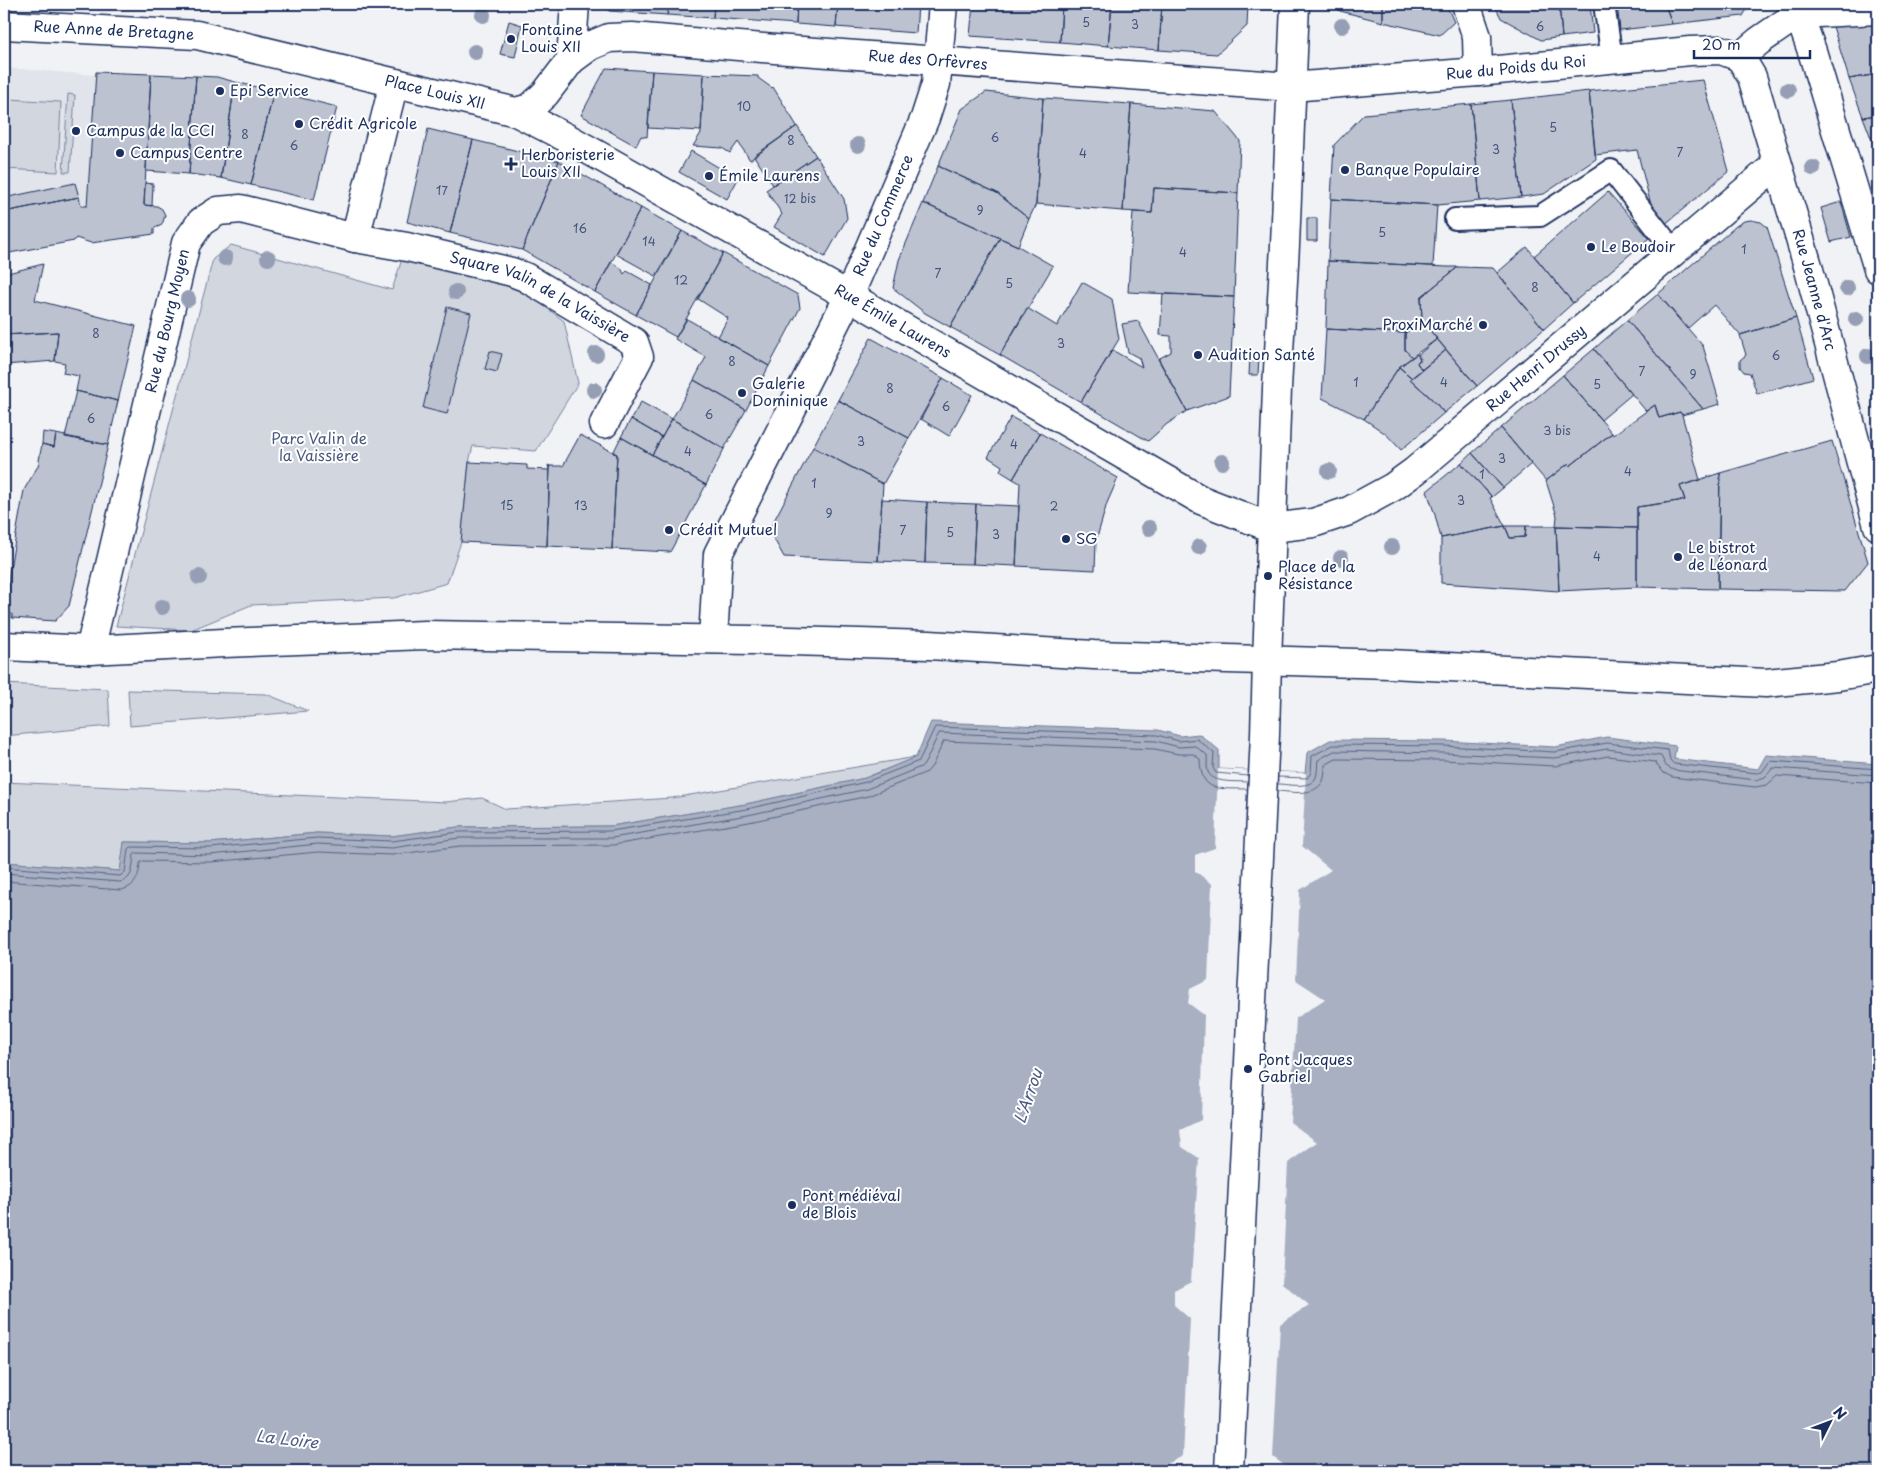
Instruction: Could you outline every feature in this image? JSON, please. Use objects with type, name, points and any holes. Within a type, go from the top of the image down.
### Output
[{"type":"street","points":[[516,112],[530,108],[545,94],[570,60],[575,4]]},
{"type":"street","name":"Rue du Commerce","points":[[713,639],[718,554],[849,296],[925,118],[935,92],[943,4]]},
{"type":"street","points":[[1229,1471],[1266,735],[1272,528],[1295,4]]},
{"type":"street","points":[[1466,4],[1477,37],[1478,72]]},
{"type":"street","points":[[1801,7],[1812,51],[1878,269]]},
{"type":"street","points":[[1740,57],[1801,7],[1878,10]]},
{"type":"street","name":"Rue Anne de Bretagne","points":[[4,25],[172,33],[223,40]]},
{"type":"street","name":"Rue des Orfèvres","points":[[570,60],[590,46],[609,38],[632,37],[1291,87]]},
{"type":"street","name":"Place Louis XII","points":[[223,40],[516,112]]},
{"type":"street","name":"Rue du Poids du Roi","points":[[1291,87],[1478,72],[1690,51],[1721,50],[1740,57]]},
{"type":"street","name":"Rue Jeanne d'Arc","points":[[1740,57],[1752,77],[1811,276],[1878,526]]},
{"type":"street","points":[[355,238],[394,82]]},
{"type":"street","name":"Rue Émile Laurens","points":[[516,112],[569,139],[849,296],[1201,500],[1272,528]]},
{"type":"street","name":"Rue Henri Drussy","points":[[1272,528],[1313,523],[1349,511],[1393,486],[1422,465],[1777,164]]},
{"type":"street","name":"Rue du Bourg Moyen","points":[[90,650],[186,243],[200,222],[218,211],[241,209],[355,238]]},
{"type":"street","name":"Square Valin de la Vaissière","points":[[355,238],[406,246],[512,272],[525,277],[634,342],[639,357],[604,424]]},
{"type":"street","points":[[4,646],[90,650],[224,642],[405,635],[713,639],[929,645],[1094,655],[1390,664],[1766,683],[1838,676],[1878,669]]},
{"type":"lane","points":[[1604,4],[1612,59]]},
{"type":"lane","points":[[1455,219],[1540,216],[1611,170],[1674,250]]},
{"type":"shaded area","name":"Campus de la CCI","points":[[6,68],[95,75],[96,72],[151,74],[144,205],[157,206],[162,209],[165,215],[160,226],[154,228],[154,234],[91,243],[76,238],[74,241],[4,254],[4,91]]},
{"type":"green space","points":[[68,94],[75,95],[70,172],[63,172]]},
{"type":"green space","points":[[9,99],[61,102],[58,172],[5,169]]},
{"type":"green space","name":"Parc Valin de la Vaissière","points":[[231,245],[392,290],[402,259],[519,287],[564,321],[578,383],[536,451],[473,446],[469,462],[461,542],[447,583],[394,598],[251,605],[191,630],[116,626],[213,259]]},
{"type":"green space","points":[[4,684],[108,689],[110,726],[4,736]]},
{"type":"green space","points":[[128,690],[266,694],[308,711],[130,726]]},
{"type":"green space","points":[[916,757],[865,778],[746,804],[611,826],[458,827],[392,836],[317,833],[210,843],[124,842],[121,871],[4,862],[4,782],[446,802],[482,798],[506,809],[672,798]]},
{"type":"water","points":[[931,722],[1158,730],[1180,736],[1199,734],[1219,750],[1219,769],[1305,773],[1307,753],[1330,740],[1444,741],[1555,747],[1607,737],[1676,746],[1674,759],[1758,769],[1766,755],[1878,764],[1878,1471],[4,1471],[4,862],[120,871],[124,842],[210,843],[317,833],[392,836],[458,827],[611,826],[746,804],[865,778],[916,757]]},
{"type":"pier","name":"Pont Jacques Gabriel","points":[[1218,769],[1306,773],[1302,846],[1331,870],[1300,890],[1296,980],[1325,999],[1296,1018],[1290,1122],[1317,1142],[1288,1163],[1282,1283],[1309,1305],[1280,1324],[1273,1457],[1292,1471],[1165,1471],[1165,1465],[1183,1456],[1190,1319],[1174,1305],[1174,1290],[1191,1281],[1199,1158],[1182,1147],[1180,1130],[1201,1120],[1204,1015],[1188,1003],[1190,989],[1208,980],[1212,884],[1195,871],[1195,855],[1215,848]]},
{"type":"building","points":[[610,4],[669,4],[667,15],[609,11]]},
{"type":"building","points":[[669,4],[714,4],[713,18],[667,15]]},
{"type":"building","points":[[714,4],[797,4],[796,24],[713,18]]},
{"type":"building","points":[[797,4],[838,4],[836,27],[796,24]]},
{"type":"building","points":[[838,4],[918,4],[916,33],[836,27]]},
{"type":"building","points":[[973,4],[1062,4],[1060,42],[970,36]]},
{"type":"building","points":[[1062,4],[1112,4],[1108,46],[1060,42]]},
{"type":"building","points":[[1112,4],[1162,4],[1159,50],[1108,46]]},
{"type":"building","points":[[1162,4],[1248,4],[1247,26],[1217,54],[1159,50]]},
{"type":"building","points":[[1333,4],[1383,4],[1383,22],[1340,11]]},
{"type":"building","points":[[1383,4],[1446,4],[1454,22],[1440,35],[1383,22]]},
{"type":"building","points":[[1494,4],[1559,4],[1562,37],[1541,40],[1501,18]]},
{"type":"building","points":[[1559,4],[1590,4],[1593,33],[1562,37]]},
{"type":"building","points":[[1617,4],[1665,4],[1672,24],[1620,30]]},
{"type":"building","points":[[1665,4],[1750,4],[1743,16],[1672,24]]},
{"type":"building","points":[[1878,18],[1878,74],[1849,79],[1831,20]]},
{"type":"building","name":"Fontaine Louis XII","points":[[509,21],[522,25],[515,57],[500,54]]},
{"type":"building","points":[[606,68],[652,71],[647,137],[641,136],[636,146],[581,115]]},
{"type":"building","points":[[652,71],[704,74],[701,131],[648,128]]},
{"type":"building","points":[[96,72],[151,74],[144,205],[157,206],[162,209],[165,215],[163,222],[160,226],[154,228],[154,234],[91,243],[76,238],[74,241],[4,254],[4,212],[79,197],[81,206],[87,206]]},
{"type":"building","points":[[151,74],[196,76],[189,174],[146,171]]},
{"type":"building","points":[[704,74],[758,76],[758,78],[773,87],[797,126],[750,160],[738,142],[730,153],[722,148],[693,146],[701,133]]},
{"type":"building","points":[[1878,74],[1878,115],[1863,117],[1849,79]]},
{"type":"building","points":[[196,76],[217,77],[235,82],[221,178],[189,174]]},
{"type":"building","points":[[1703,80],[1729,171],[1664,225],[1653,213],[1637,150],[1595,155],[1589,91]]},
{"type":"building","points":[[235,82],[274,91],[251,185],[221,178]]},
{"type":"building","points":[[274,91],[337,107],[314,200],[251,185]]},
{"type":"building","points":[[1589,91],[1596,159],[1544,194],[1521,197],[1511,100]]},
{"type":"building","points":[[986,92],[1043,98],[1036,204],[1029,219],[997,193],[938,166],[962,109]]},
{"type":"building","points":[[1043,98],[1131,104],[1123,211],[1036,204]]},
{"type":"building","points":[[1511,100],[1521,197],[1480,201],[1471,104]]},
{"type":"building","points":[[1131,104],[1215,111],[1240,141],[1238,193],[1154,188],[1152,213],[1123,211]]},
{"type":"building","points":[[1471,104],[1480,201],[1437,205],[1331,199],[1334,145],[1364,114]]},
{"type":"building","points":[[1878,115],[1878,142],[1873,143],[1863,117]]},
{"type":"building","points":[[797,126],[816,156],[773,185],[754,156]]},
{"type":"building","points":[[428,129],[473,140],[450,233],[407,222]]},
{"type":"building","points":[[473,140],[559,161],[522,250],[450,233]]},
{"type":"building","points":[[1878,142],[1878,160],[1873,143]]},
{"type":"building","name":"Émile Laurens","points":[[691,151],[738,179],[727,199],[679,172]]},
{"type":"building","points":[[816,156],[844,199],[847,218],[825,257],[774,227],[782,214],[766,190]]},
{"type":"building","points":[[559,161],[641,208],[595,292],[522,250]]},
{"type":"building","points":[[938,166],[997,193],[1029,219],[1018,246],[923,203]]},
{"type":"building","points":[[75,183],[79,197],[4,212],[4,198]]},
{"type":"building","points":[[145,183],[153,184],[152,206],[144,205]]},
{"type":"building","points":[[1154,188],[1238,193],[1234,297],[1128,292],[1133,212],[1152,213]]},
{"type":"building","name":"Le Boudoir","points":[[1608,192],[1649,238],[1573,303],[1534,256]]},
{"type":"building","points":[[1331,199],[1437,205],[1433,266],[1328,261]]},
{"type":"building","points":[[1841,202],[1851,237],[1831,242],[1821,208]]},
{"type":"building","points":[[923,203],[1000,238],[950,327],[925,313],[893,288],[899,260]]},
{"type":"building","points":[[641,208],[682,231],[656,276],[616,254]]},
{"type":"building","points":[[1307,218],[1317,218],[1317,241],[1307,241]]},
{"type":"building","points":[[1744,221],[1761,222],[1767,227],[1796,318],[1740,335],[1714,305],[1687,329],[1658,294],[1736,226]]},
{"type":"building","points":[[682,231],[723,253],[676,337],[636,315]]},
{"type":"building","points":[[1000,238],[1053,266],[1000,355],[950,327]]},
{"type":"building","points":[[1527,247],[1573,303],[1544,329],[1497,273]]},
{"type":"building","points":[[723,253],[798,295],[800,308],[769,366],[718,337],[728,318],[698,299]]},
{"type":"building","points":[[1328,261],[1458,267],[1421,297],[1422,321],[1405,333],[1326,329]]},
{"type":"building","points":[[611,262],[621,268],[624,274],[627,271],[652,285],[636,315],[595,292]]},
{"type":"building","points":[[43,264],[35,300],[136,326],[118,401],[76,391],[79,376],[63,373],[65,363],[55,361],[58,332],[4,335],[4,274]]},
{"type":"building","name":"ProxiMarché","points":[[1458,267],[1493,268],[1544,329],[1477,386],[1422,321],[1421,297]]},
{"type":"building","points":[[1082,282],[1112,299],[1119,339],[1081,402],[1000,355],[1027,308],[1057,326]]},
{"type":"building","name":"Audition Santé","points":[[1163,294],[1234,297],[1229,396],[1187,411],[1158,359],[1171,352],[1171,336],[1160,335]]},
{"type":"building","points":[[1658,294],[1703,346],[1720,404],[1703,409],[1627,320]]},
{"type":"building","points":[[447,307],[471,313],[447,414],[423,408]]},
{"type":"building","points":[[1796,318],[1813,378],[1757,394],[1750,373],[1744,372],[1740,367],[1740,360],[1746,355],[1740,335]]},
{"type":"building","points":[[687,319],[769,366],[746,410],[694,380],[706,357],[675,339]]},
{"type":"building","points":[[1627,320],[1703,409],[1682,415],[1680,412],[1659,418],[1655,405],[1646,411],[1594,349]]},
{"type":"building","points":[[1138,321],[1187,411],[1167,424],[1148,441],[1081,402],[1112,350],[1142,367],[1139,358],[1128,352],[1122,324]]},
{"type":"building","points":[[1422,321],[1437,339],[1412,357],[1405,350],[1405,333]]},
{"type":"building","points":[[1326,329],[1405,333],[1405,350],[1412,357],[1399,367],[1364,419],[1322,398]]},
{"type":"building","points":[[58,332],[55,361],[4,365],[4,335]]},
{"type":"building","points":[[871,338],[943,378],[909,438],[838,400]]},
{"type":"building","points":[[1437,339],[1446,350],[1422,370],[1417,363],[1420,359],[1418,355]]},
{"type":"building","points":[[1594,349],[1632,394],[1601,420],[1563,375]]},
{"type":"building","points":[[1446,350],[1477,386],[1444,413],[1410,379]]},
{"type":"building","points":[[490,351],[502,354],[497,372],[485,369]]},
{"type":"building","points":[[1417,354],[1420,359],[1417,363],[1422,370],[1412,378],[1399,367]]},
{"type":"building","points":[[1250,356],[1259,356],[1258,375],[1249,375]]},
{"type":"building","points":[[1399,367],[1412,378],[1410,379],[1444,413],[1401,450],[1386,434],[1364,419]]},
{"type":"building","points":[[1563,375],[1612,433],[1570,466],[1569,463],[1546,481],[1501,428]]},
{"type":"building","points":[[943,378],[972,395],[949,436],[921,419]]},
{"type":"building","points":[[694,380],[746,410],[724,449],[672,419]]},
{"type":"building","points":[[76,391],[118,401],[108,445],[65,437]]},
{"type":"building","points":[[838,400],[909,438],[883,484],[813,447]]},
{"type":"building","points":[[641,402],[672,419],[662,437],[631,419]]},
{"type":"building","points":[[1655,405],[1659,418],[1680,412],[1682,415],[1700,480],[1680,486],[1685,500],[1637,507],[1637,528],[1556,526],[1557,516],[1546,481],[1569,463],[1570,466],[1612,433],[1613,435]]},
{"type":"building","points":[[1011,417],[1040,433],[1013,479],[1000,471],[1002,466],[988,457]]},
{"type":"building","points":[[631,419],[662,437],[652,455],[621,437]]},
{"type":"building","points":[[672,419],[724,449],[706,485],[652,455]]},
{"type":"building","points":[[1501,428],[1531,464],[1503,488],[1472,453]]},
{"type":"building","points":[[43,432],[56,434],[54,447],[42,444]]},
{"type":"building","points":[[1040,433],[1118,478],[1107,503],[1096,541],[1095,570],[1016,566],[1020,483],[1013,479]]},
{"type":"building","points":[[56,434],[108,445],[69,606],[55,621],[12,618],[12,614],[8,612],[9,574],[24,490],[38,466],[42,444],[54,447]]},
{"type":"building","points":[[580,435],[617,454],[612,549],[547,546],[550,466],[563,466]]},
{"type":"building","points":[[621,437],[706,485],[670,552],[612,549],[617,454],[613,453]]},
{"type":"building","points":[[1832,441],[1868,562],[1845,591],[1718,589],[1720,473]]},
{"type":"building","points":[[813,447],[883,484],[878,561],[784,557],[769,530]]},
{"type":"building","points":[[1472,453],[1503,488],[1492,497],[1461,463]]},
{"type":"building","points":[[469,462],[527,465],[527,469],[549,470],[548,465],[550,466],[547,546],[461,542]]},
{"type":"building","points":[[1461,463],[1492,497],[1490,498],[1505,526],[1441,538],[1427,491]]},
{"type":"building","name":"Le bistrot de Léonard","points":[[1720,473],[1718,589],[1637,587],[1637,507],[1685,500],[1680,486]]},
{"type":"building","points":[[882,499],[927,502],[925,563],[878,561]]},
{"type":"building","points":[[927,502],[976,504],[973,564],[925,563]]},
{"type":"building","points":[[976,504],[1019,506],[1016,566],[973,564]]},
{"type":"building","points":[[1505,526],[1526,526],[1525,537],[1510,538]]},
{"type":"building","points":[[1505,526],[1510,538],[1525,537],[1526,526],[1556,526],[1559,591],[1441,583],[1441,538]]},
{"type":"building","points":[[1556,526],[1637,528],[1637,587],[1559,591]]},
{"type":"place","name":"Fontaine Louis XII","points":[[511,39]]},
{"type":"place","name":"Epi Service","points":[[220,91]]},
{"type":"place","name":"Crédit Agricole","points":[[299,124]]},
{"type":"place","name":"Campus de la CCI","points":[[76,131]]},
{"type":"place","name":"Campus Centre","points":[[120,153]]},
{"type":"place","name":"Herboristerie Louis XII","points":[[511,164]]},
{"type":"place","name":"Banque Populaire","points":[[1345,170]]},
{"type":"place","name":"Émile Laurens","points":[[709,176]]},
{"type":"place","name":"Le Boudoir","points":[[1591,247]]},
{"type":"place","name":"ProxiMarché","points":[[1483,325]]},
{"type":"place","name":"Audition Santé","points":[[1198,355]]},
{"type":"place","name":"Galerie Dominique","points":[[742,393]]},
{"type":"place","name":"Crédit Mutuel","points":[[669,530]]},
{"type":"place","name":"SG","points":[[1066,539]]},
{"type":"place","name":"Le bistrot de Léonard","points":[[1678,557]]},
{"type":"place","name":"Place de la Résistance","points":[[1268,576]]},
{"type":"place","name":"Pont Jacques Gabriel","points":[[1248,1069]]},
{"type":"place","name":"Pont médiéval de Blois","points":[[792,1205]]},
{"type":"water label","name":"L'Arrou","points":[[1028,1096]]},
{"type":"water label","name":"La Loire","points":[[287,1439]]}]
